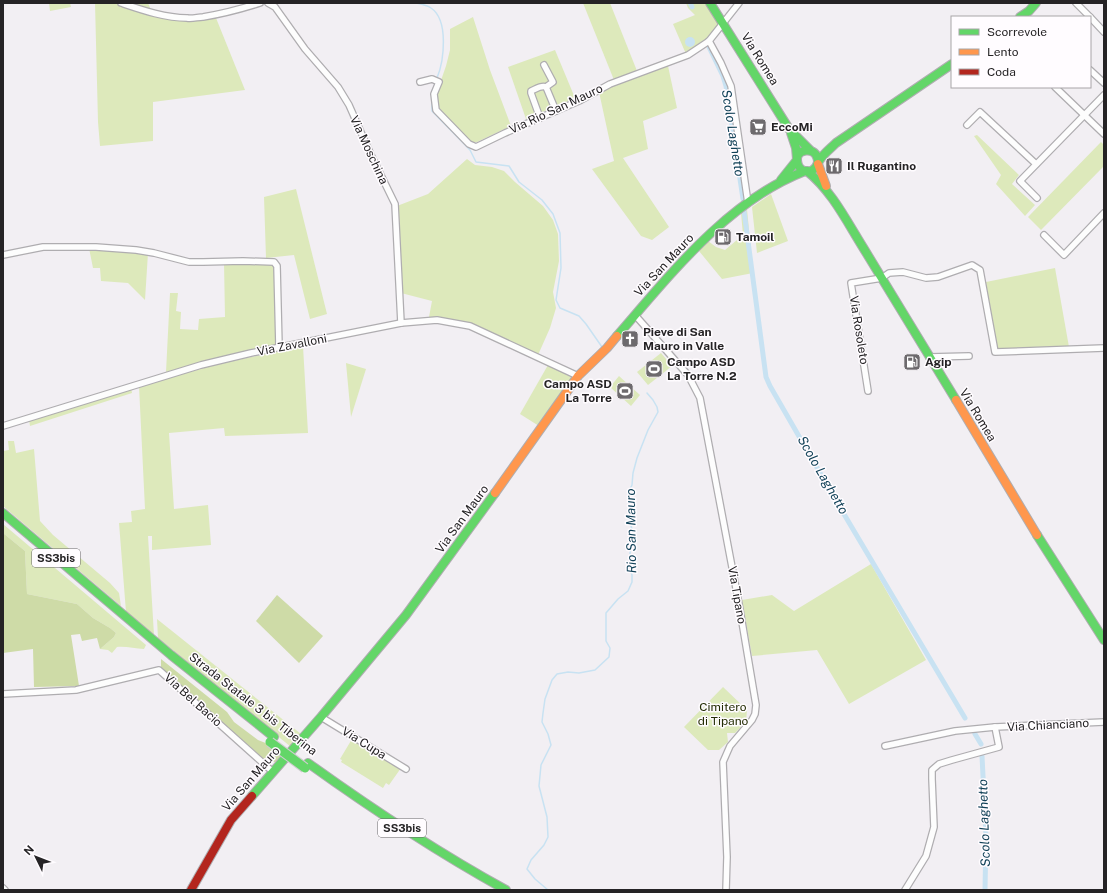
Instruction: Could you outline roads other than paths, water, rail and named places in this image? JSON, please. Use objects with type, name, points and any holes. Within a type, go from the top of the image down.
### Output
[{"type":"main road","name":"Via Romea","points":[[710,3],[789,129],[794,141],[797,159]]},
{"type":"main road","points":[[1022,16],[1029,11],[1036,3]]},
{"type":"main road","points":[[836,144],[814,169],[806,171],[802,170],[798,166],[798,155],[804,150],[812,151],[827,148],[836,144],[951,65]]},
{"type":"main road","name":"Via Romea","points":[[789,129],[812,151]]},
{"type":"main road","points":[[812,151],[817,156],[818,163]]},
{"type":"main road","name":"Via San Mauro","points":[[776,184],[788,172],[797,159]]},
{"type":"main road","name":"Via Romea","points":[[818,163],[821,176],[834,201],[1029,522],[1104,640]]},
{"type":"main road","name":"Via Romea","points":[[806,171],[817,179],[834,201]]},
{"type":"main road","name":"Via San Mauro","points":[[191,890],[231,820],[321,717],[406,615],[472,526],[578,376],[607,348],[687,257],[716,228],[748,203],[776,184],[806,171]]},
{"type":"main road","name":"Strada Statale 3 bis Tiberina","points":[[3,513],[177,664],[272,740],[307,765],[364,810],[412,841],[500,889]]},
{"type":"main road","name":"Strada Statale 3 bis Tiberina","points":[[3,520],[108,605]]},
{"type":"street","points":[[121,3],[170,17],[188,18],[212,15],[260,3]]},
{"type":"street","name":"Via Moschina","points":[[268,3],[275,7],[305,49],[338,87],[349,105],[395,204],[401,323]]},
{"type":"street","name":"Via Rio San Mauro","points":[[420,82],[432,79],[439,82],[434,94],[436,110],[469,144],[476,147],[505,132],[581,100],[610,84],[688,55],[709,42],[739,3]]},
{"type":"street","points":[[1076,3],[1089,16]]},
{"type":"street","points":[[1091,18],[1104,32]]},
{"type":"street","points":[[709,42],[721,63],[731,86],[748,203]]},
{"type":"street","points":[[540,118],[531,93],[540,87],[546,87],[553,82],[544,65]]},
{"type":"street","points":[[1091,71],[1104,83]]},
{"type":"street","points":[[546,87],[556,110]]},
{"type":"street","points":[[1056,88],[1104,134]]},
{"type":"street","points":[[1037,198],[1020,181],[1104,95]]},
{"type":"street","points":[[967,125],[980,112],[1036,164]]},
{"type":"street","points":[[1044,236],[1064,255],[1104,213]]},
{"type":"street","points":[[3,254],[43,247],[96,247],[142,251],[189,262],[274,262],[277,266],[279,347]]},
{"type":"street","name":"Via Rosoleto","points":[[868,391],[851,283],[882,278],[889,273],[903,272],[926,278],[938,277],[972,265],[980,270],[995,352],[1104,348]]},
{"type":"street","name":"Via Tipano","points":[[635,315],[688,375],[700,398],[738,596],[756,705],[755,714],[752,720],[730,746],[723,762],[727,856],[726,890]]},
{"type":"street","name":"Via Zavalloni","points":[[3,426],[201,365],[279,347],[401,323],[437,320],[470,326],[578,376]]},
{"type":"street","points":[[929,357],[969,356]]},
{"type":"street","name":"Via Bel Bacio","points":[[3,694],[76,690],[160,670],[273,772]]},
{"type":"street","name":"Via Cupa","points":[[321,717],[406,769]]},
{"type":"street","name":"Via Chianciano","points":[[905,890],[926,856],[934,827],[932,770],[939,764],[999,746],[995,727],[1104,722]]},
{"type":"street","points":[[885,746],[955,731],[995,727]]},
{"type":"water","points":[[688,37],[692,37],[694,38],[694,46],[688,47],[685,44],[685,40]]},
{"type":"waterway","name":"Rio San Mauro","points":[[416,3],[426,5],[431,8],[437,14],[441,22],[443,31],[443,52],[442,62],[437,78]]},
{"type":"waterway","name":"Scolo Laghetto","points":[[690,3],[692,7]]},
{"type":"waterway","name":"Scolo Laghetto","points":[[709,47],[723,76],[726,86],[743,199]]},
{"type":"waterway","name":"Rio San Mauro","points":[[432,93],[436,82]]},
{"type":"waterway","name":"Rio San Mauro","points":[[432,101],[432,111],[470,150],[476,162],[509,166],[519,182],[542,200],[553,214],[560,233],[561,268],[556,300],[560,308],[579,316],[602,347]]},
{"type":"waterway","name":"Scolo Laghetto","points":[[744,211],[766,377],[838,504],[965,718]]},
{"type":"waterway","name":"Rio San Mauro","points":[[548,890],[535,879],[527,869],[531,860],[544,845],[548,837],[547,817],[539,786],[541,765],[551,745],[548,734],[542,722],[545,699],[552,680],[557,674],[568,672],[579,673],[595,670],[609,657],[610,648],[606,641],[606,613],[618,599],[628,591],[632,582],[632,575],[629,566],[632,529],[629,520],[628,493],[632,485],[633,473],[637,458],[648,430],[658,412],[653,400],[647,393]]},
{"type":"waterway","name":"Scolo Laghetto","points":[[975,734],[981,744]]},
{"type":"waterway","name":"Scolo Laghetto","points":[[982,756],[986,836],[985,890]]},
{"type":"place","name":"EccoMi","points":[[758,127]]},
{"type":"place","name":"Il Rugantino","points":[[834,166]]},
{"type":"place","name":"Tamoil","points":[[723,237]]},
{"type":"place","name":"Pieve di San Mauro in Valle","points":[[630,339]]},
{"type":"place","name":"Agip","points":[[912,362]]},
{"type":"place","name":"Campo ASD La Torre N.2","points":[[654,369]]},
{"type":"place","name":"Campo ASD La Torre","points":[[625,391]]},
{"type":"park label","name":"Cimitero di Tipano","points":[[723,714]]}]
